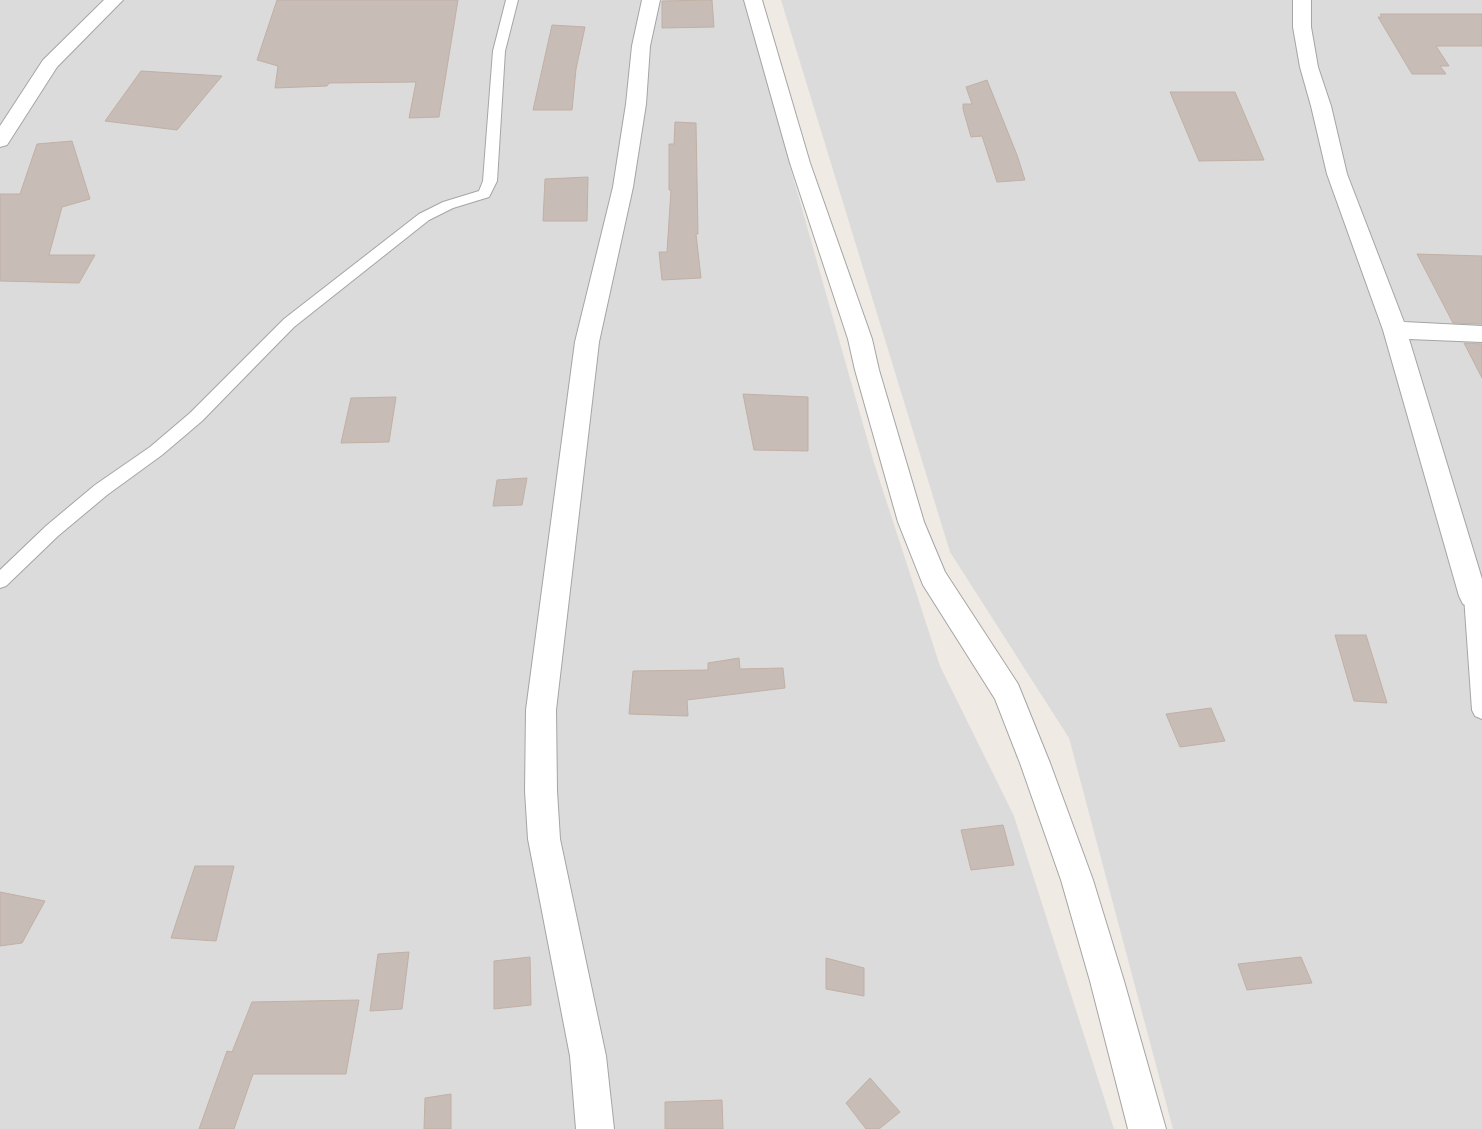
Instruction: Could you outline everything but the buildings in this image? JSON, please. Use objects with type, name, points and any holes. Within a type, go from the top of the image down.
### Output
[{"type":"street","points":[[0,141],[50,64],[114,0]]},
{"type":"street","points":[[595,1129],[590,1063],[544,838],[541,755],[542,710],[587,342],[623,187],[636,104],[641,46],[651,0]]},
{"type":"street","points":[[753,0],[800,163],[860,339],[910,522],[933,577],[1007,693],[1035,763],[1077,880],[1108,981],[1148,1129]]},
{"type":"street","points":[[1302,0],[1302,27],[1309,67],[1321,106],[1337,174],[1395,330],[1477,596]]},
{"type":"street","points":[[1395,330],[1482,334]]},
{"type":"lane","points":[[0,581],[52,531],[101,490],[156,451],[196,417],[289,323],[424,218],[448,205],[484,194],[490,181],[499,51],[512,0]]},
{"type":"lane","points":[[1477,596],[1482,710]]},
{"type":"shaded area","points":[[0,0],[748,0],[791,170],[874,463],[940,666],[1014,816],[1114,1129],[0,1129]]},
{"type":"shaded area","points":[[781,0],[1482,0],[1482,1129],[1173,1129],[1069,738],[950,552]]}]
